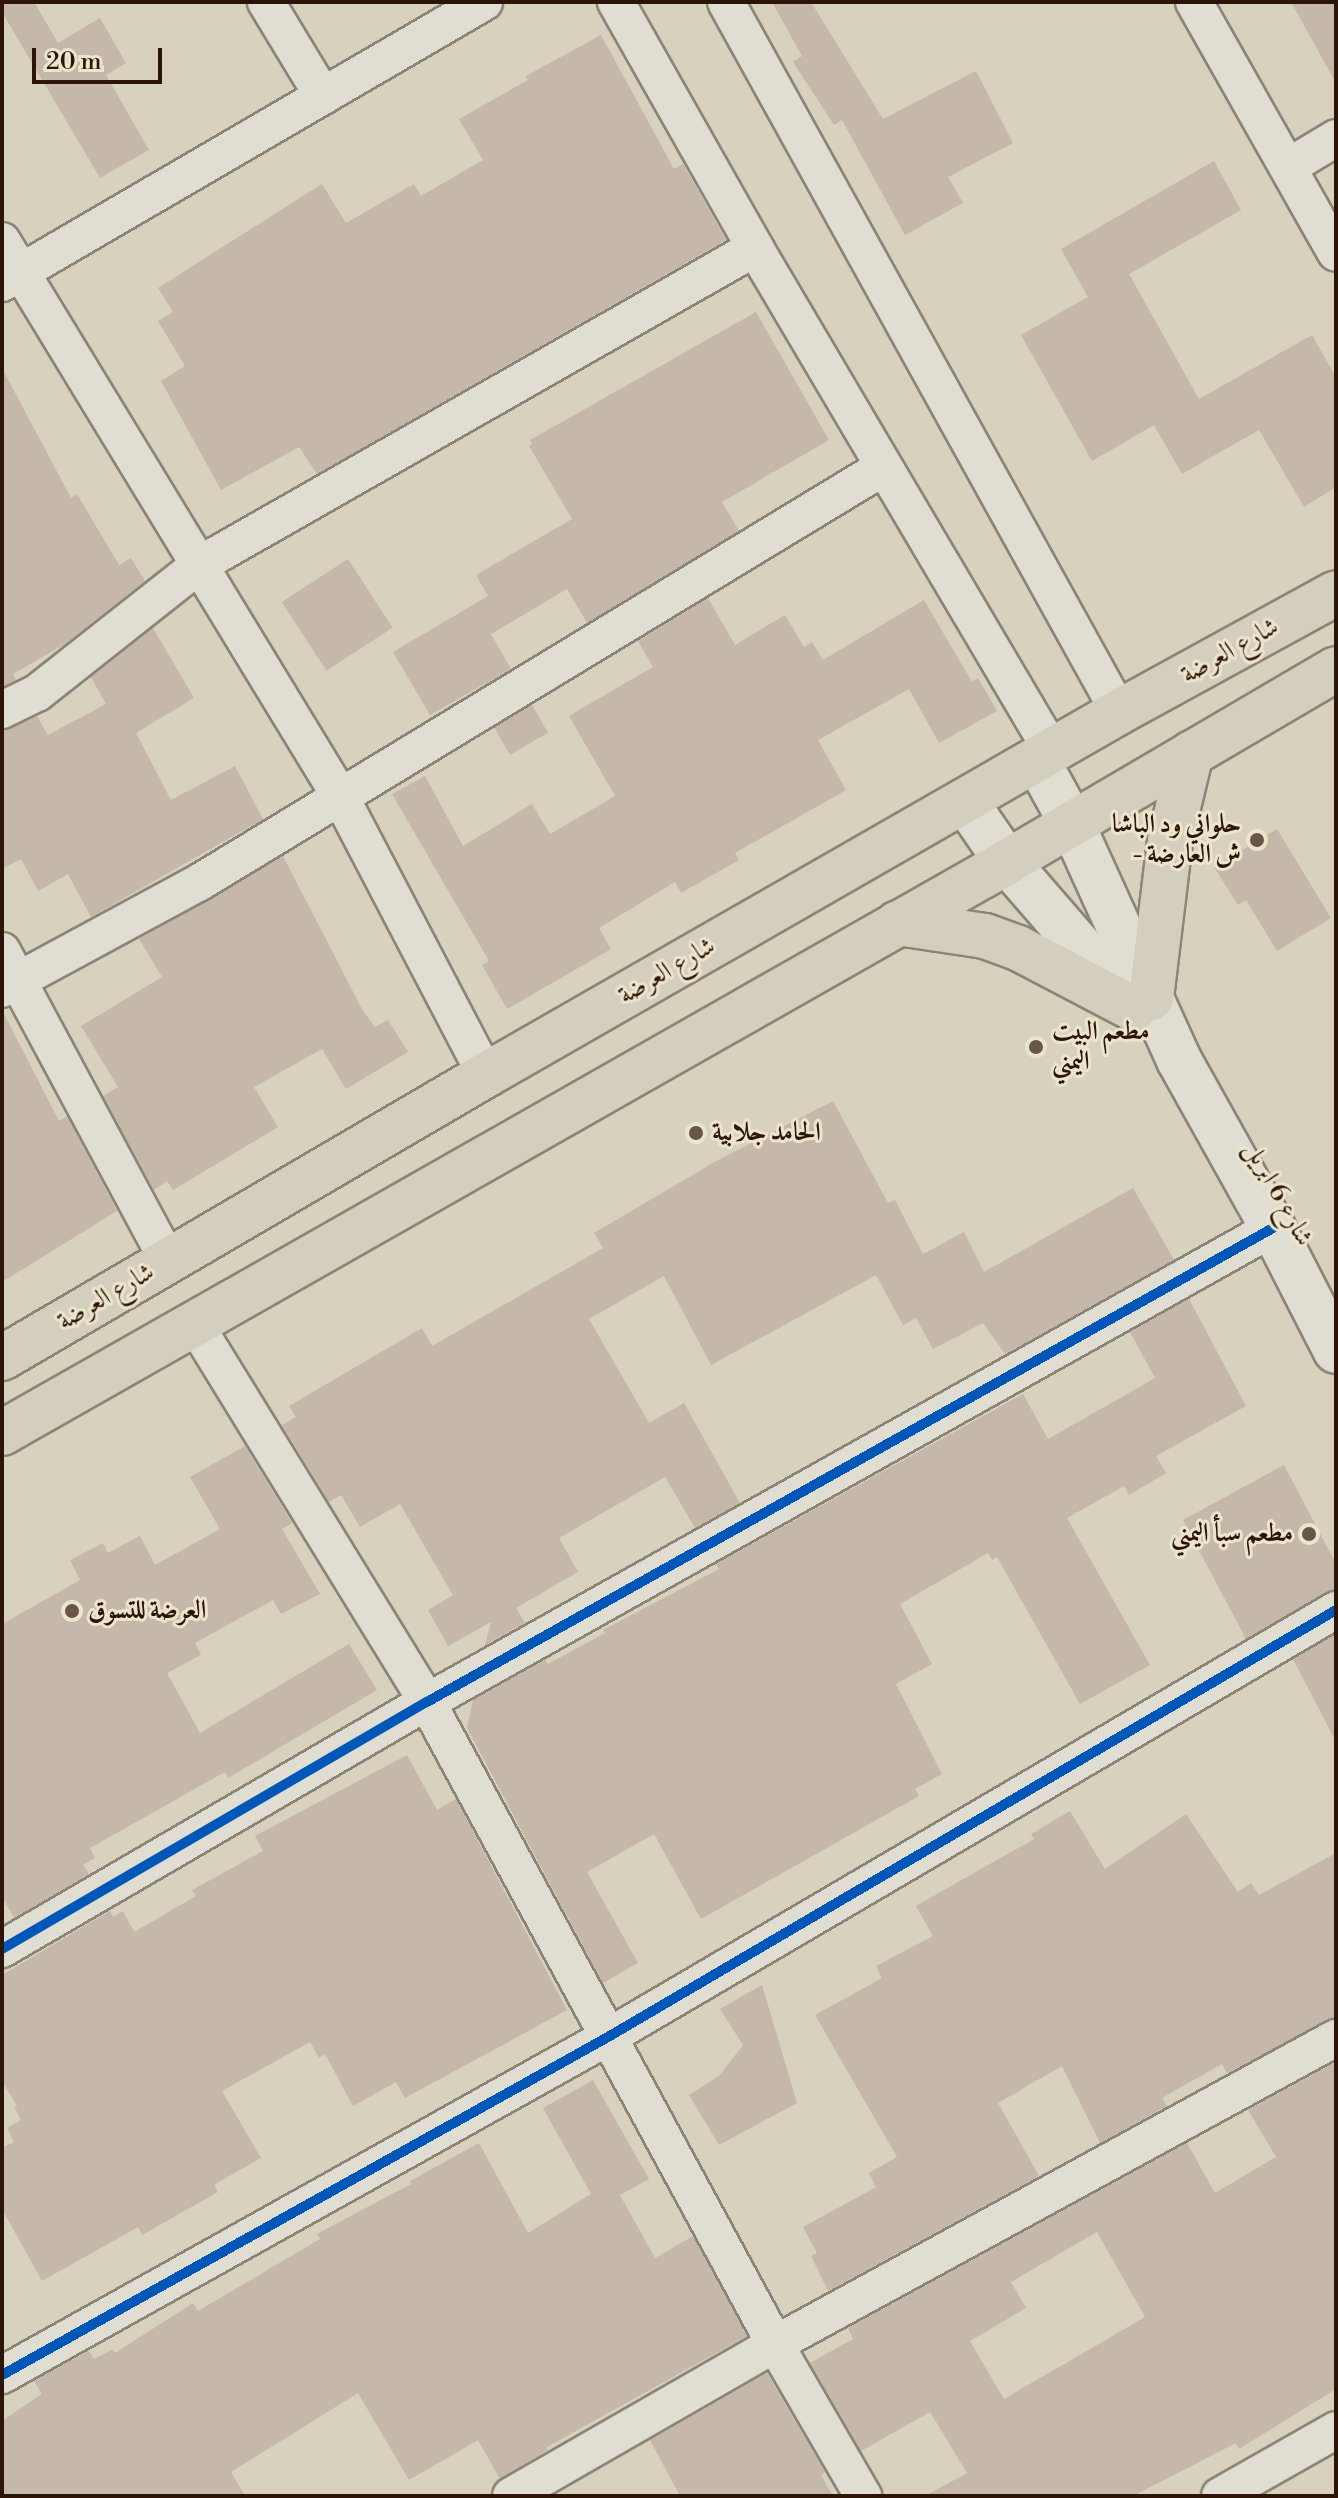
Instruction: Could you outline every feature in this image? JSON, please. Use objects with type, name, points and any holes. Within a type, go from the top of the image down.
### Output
[{"type":"main road","name":"شارع العرضة","points":[[2,1358],[486,1075],[1119,712],[1336,593]]},
{"type":"main road","points":[[2,1433],[193,1321],[1007,862],[1336,669]]},
{"type":"main road","points":[[898,923],[985,936],[1142,1003],[1172,827],[1191,753]]},
{"type":"street","points":[[266,2],[323,96]]},
{"type":"street","points":[[11,278],[484,2]]},
{"type":"street","points":[[616,2],[755,248],[884,467],[1044,756]]},
{"type":"street","points":[[726,2],[1119,712]]},
{"type":"street","points":[[1194,2],[1336,253]]},
{"type":"street","points":[[1288,167],[1336,138]]},
{"type":"street","points":[[2,241],[11,278],[199,565],[340,796],[486,1075]]},
{"type":"street","points":[[2,710],[37,693],[199,565],[755,248]]},
{"type":"street","points":[[168,1261],[7,973],[200,882],[884,467]]},
{"type":"street","name":"شارع 6 ابريل","points":[[1044,756],[1142,1003],[1179,1060],[1273,1228],[1336,1351]]},
{"type":"street","points":[[965,801],[1007,862],[1142,1003]]},
{"type":"street","points":[[2,1949],[427,1702],[1273,1228]]},
{"type":"street","points":[[193,1321],[427,1702],[775,2344],[863,2496]]},
{"type":"street","points":[[2,2375],[608,2037],[1336,1610]]},
{"type":"street","points":[[511,2496],[775,2344],[1336,2038]]},
{"type":"street","points":[[1220,2496],[1336,2430]]},
{"type":"building","points":[[2,2],[34,2],[58,43],[100,18],[126,63],[106,75],[149,150],[100,178],[2,12]]},
{"type":"building","points":[[772,2],[811,2],[883,119],[976,71],[1013,143],[948,177],[963,203],[905,235],[842,120],[834,125],[793,62],[802,56]]},
{"type":"building","points":[[1291,2],[1336,2],[1336,83]]},
{"type":"building","points":[[601,35],[674,169],[683,164],[726,240],[317,474],[299,447],[221,490],[161,381],[185,366],[158,321],[173,312],[158,288],[322,184],[346,223],[414,184],[421,196],[483,160],[459,119],[528,80],[526,76]]},
{"type":"building","points":[[1214,161],[1241,210],[1129,274],[1199,399],[1312,335],[1336,377],[1336,487],[1304,507],[1259,430],[1182,474],[1154,425],[1092,461],[1021,335],[1088,297],[1061,249]]},
{"type":"building","points":[[756,312],[829,440],[722,502],[739,531],[587,623],[567,589],[491,634],[511,669],[430,715],[393,652],[488,596],[476,575],[572,519],[529,446],[532,444],[530,440]]},
{"type":"building","points":[[2,368],[71,498],[77,494],[119,565],[131,558],[145,581],[65,644],[13,674],[16,680],[2,687]]},
{"type":"building","points":[[348,559],[393,628],[326,671],[282,602]]},
{"type":"building","points":[[708,598],[735,645],[785,615],[804,647],[812,642],[823,660],[924,600],[972,682],[978,678],[997,711],[939,743],[909,689],[818,740],[846,790],[735,853],[739,860],[681,893],[675,882],[599,928],[611,949],[507,1009],[482,965],[489,961],[392,794],[425,776],[463,846],[532,804],[550,834],[615,796],[569,716],[653,667],[638,641]]},
{"type":"building","points":[[153,628],[194,698],[136,733],[171,800],[235,766],[263,819],[91,917],[68,874],[38,891],[21,859],[2,869],[2,731],[37,716],[48,735],[106,704],[91,677]]},
{"type":"building","points":[[532,705],[548,733],[510,755],[494,727]]},
{"type":"building","points":[[1277,829],[1331,918],[1277,951],[1246,900],[1238,905],[1214,867]]},
{"type":"building","points":[[283,856],[363,1011],[375,1027],[388,1020],[408,1052],[346,1089],[322,1049],[254,1087],[278,1127],[173,1190],[167,1181],[154,1190],[103,1096],[118,1087],[81,1026],[162,977],[139,939]]},
{"type":"building","points":[[2,1010],[59,1121],[67,1116],[117,1211],[2,1282]]},
{"type":"building","points":[[833,1101],[888,1203],[895,1200],[923,1254],[964,1232],[984,1272],[1133,1188],[1174,1260],[1005,1354],[983,1323],[933,1349],[916,1318],[903,1325],[876,1275],[711,1365],[664,1276],[589,1319],[649,1423],[684,1403],[740,1503],[695,1528],[665,1477],[559,1538],[578,1572],[516,1608],[525,1623],[485,1645],[491,1622],[448,1646],[428,1610],[453,1595],[400,1504],[360,1527],[341,1495],[329,1502],[282,1425],[296,1417],[289,1406],[422,1328],[432,1346],[603,1248],[594,1233],[718,1160]]},
{"type":"building","points":[[1189,1299],[1246,1406],[1156,1456],[1166,1473],[1129,1495],[1124,1486],[1067,1518],[1150,1665],[1080,1704],[997,1557],[992,1560],[988,1553],[900,1604],[932,1664],[896,1684],[942,1774],[915,1789],[919,1796],[701,1919],[654,1834],[587,1872],[638,1963],[603,1983],[467,1728],[473,1700],[545,1660],[548,1664],[605,1633],[603,1630],[719,1569],[716,1564],[1023,1394],[1048,1439],[1155,1378],[1130,1332]]},
{"type":"building","points":[[245,1446],[292,1523],[282,1529],[320,1594],[281,1614],[273,1600],[195,1643],[201,1655],[167,1673],[200,1733],[349,1644],[377,1690],[228,1778],[225,1772],[90,1848],[95,1858],[83,1865],[89,1874],[14,1918],[2,1896],[2,1624],[80,1580],[70,1560],[103,1543],[108,1553],[140,1536],[155,1565],[220,1529],[190,1477]]},
{"type":"building","points":[[1284,1465],[1336,1564],[1336,1589],[1246,1639],[1183,1520]]},
{"type":"building","points":[[1336,1634],[1336,1742],[1293,1659]]},
{"type":"building","points":[[407,1755],[437,1810],[456,1799],[567,2010],[405,2098],[396,2082],[353,2106],[325,2054],[319,2058],[310,2042],[222,2091],[261,2158],[214,2185],[218,2192],[142,2235],[138,2227],[42,2281],[2,2209],[2,2148],[14,2142],[7,2128],[21,2120],[14,2107],[17,2106],[2,2081],[2,1975],[110,1911],[113,1917],[123,1911],[134,1932],[196,1896],[192,1890],[263,1851],[255,1836]]},
{"type":"building","points":[[1070,1811],[1105,1869],[1186,1814],[1238,1892],[1251,1883],[1259,1895],[1336,1853],[1336,2017],[1227,2073],[1222,2064],[1162,2098],[1167,2106],[1100,2143],[1062,2066],[998,2103],[1039,2176],[828,2291],[811,2256],[817,2253],[803,2227],[876,2187],[869,2173],[897,2157],[815,2015],[882,1978],[876,1966],[933,1936],[916,1906],[1034,1839],[1031,1834]]},
{"type":"building","points":[[762,1985],[797,2103],[719,2145],[689,2095],[719,2076],[743,2045],[720,2009]]},
{"type":"building","points":[[1336,2062],[1336,2389],[1239,2449],[1236,2443],[1133,2496],[925,2496],[967,2473],[930,2412],[861,2451],[810,2363],[853,2339],[848,2328],[1187,2143],[1215,2193],[1276,2157],[1248,2110]],"holes":[[[1097,2232],[1145,2317],[1004,2399],[970,2341],[1026,2308],[1011,2282]]]},
{"type":"building","points":[[593,2080],[649,2179],[620,2195],[655,2258],[693,2236],[747,2336],[547,2447],[548,2450],[500,2479],[478,2440],[409,2480],[358,2393],[231,2472],[245,2496],[2,2496],[2,2421],[42,2394],[34,2381],[89,2351],[94,2359],[113,2349],[115,2353],[193,2303],[198,2311],[320,2239],[317,2234],[411,2184],[410,2181],[479,2143],[528,2233],[591,2194],[543,2108]]},
{"type":"building","points":[[767,2373],[825,2472],[821,2475],[833,2496],[680,2496],[650,2440]]},
{"type":"cycle path","points":[[2,1949],[427,1702],[1273,1228]]},
{"type":"cycle path","points":[[2,2375],[608,2037],[1336,1610]]},
{"type":"place","name":"حلواني ود الباشا - ش العارضة","points":[[1257,840]]},
{"type":"place","name":"مطعم البيت اليمني","points":[[1036,1047]]},
{"type":"place","name":"الحامد جلابية","points":[[696,1133]]},
{"type":"place","name":"مطعم سبأ اليمني","points":[[1309,1534]]},
{"type":"place","name":"العرضة للتسوق","points":[[72,1611]]}]
